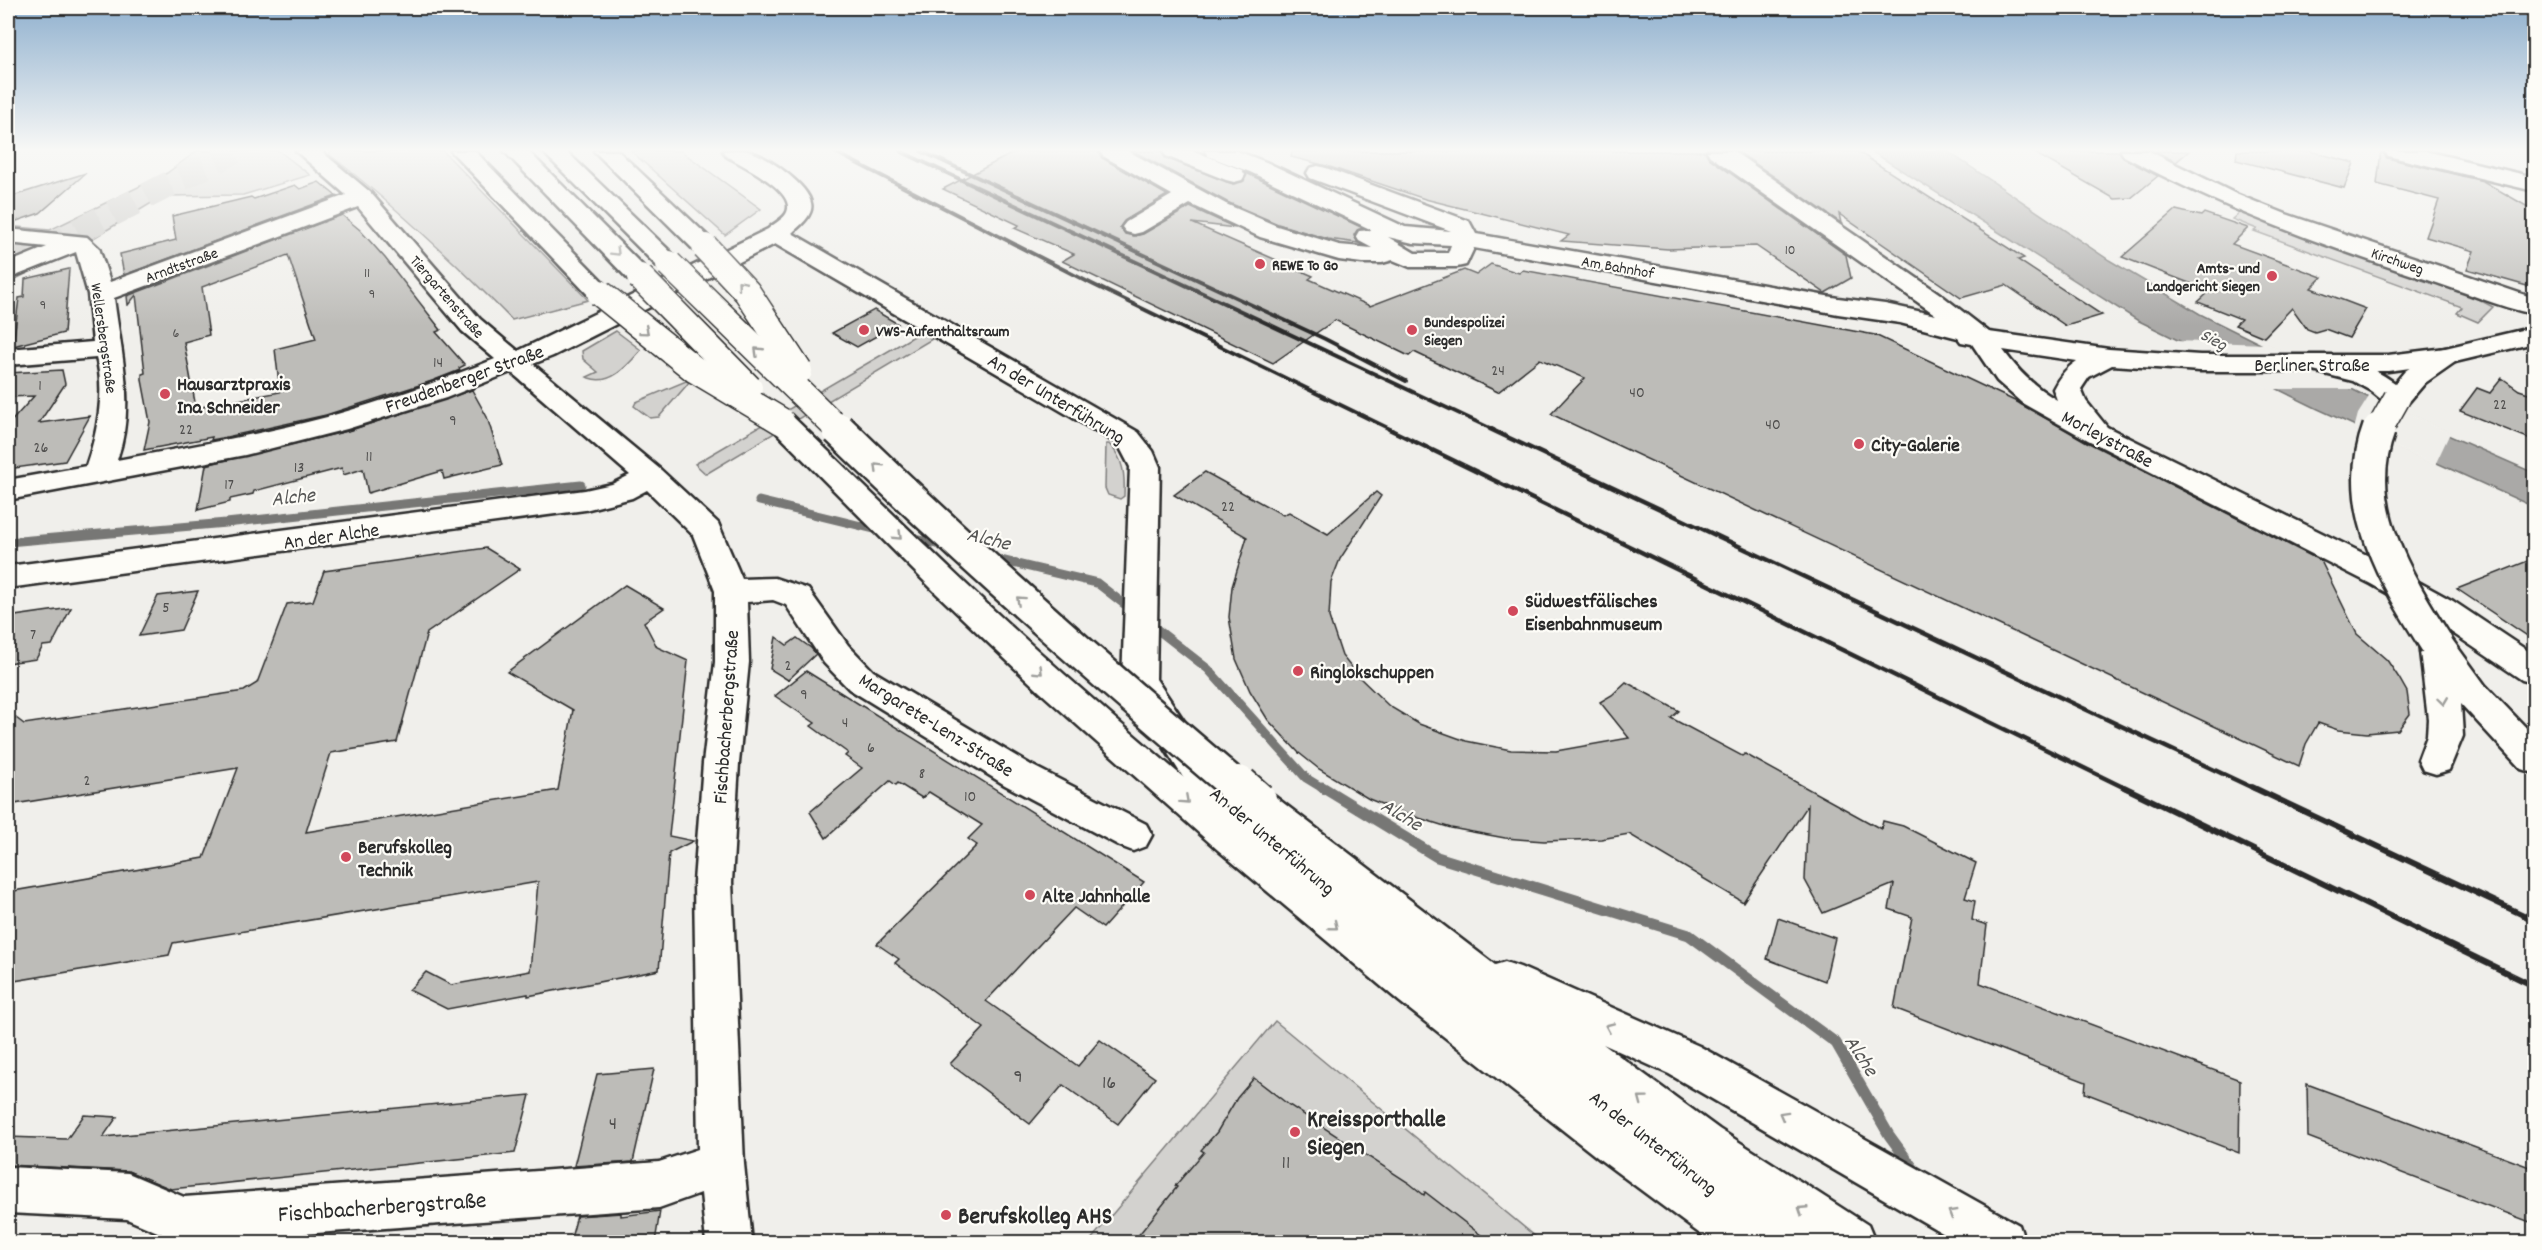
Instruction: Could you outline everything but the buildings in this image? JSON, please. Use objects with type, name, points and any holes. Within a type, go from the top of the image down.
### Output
[{"type":"main road","name":"Arndtstraße","points":[[101,294],[329,209]]},
{"type":"main road","name":"Tiergartenstraße","points":[[373,209],[471,325],[514,361]]},
{"type":"main road","points":[[519,209],[600,293],[652,337],[694,369],[781,421]]},
{"type":"main road","points":[[573,209],[888,527],[1050,681],[1213,826],[1422,996],[1686,1198],[1750,1242]]},
{"type":"main road","points":[[613,209],[924,513],[1087,660],[1256,802],[1451,956],[1703,1145],[1851,1242]]},
{"type":"main road","points":[[666,209],[747,292],[831,420]]},
{"type":"main road","name":"Freudenberger Straße","points":[[8,490],[245,446],[337,423],[436,392],[544,350],[776,234],[795,217],[800,209]]},
{"type":"main road","points":[[1134,227],[1152,209]]},
{"type":"main road","points":[[1227,209],[1234,218],[1301,242],[1338,252],[1387,257],[1387,243]]},
{"type":"main road","points":[[1279,209],[1305,227],[1387,243]]},
{"type":"main road","points":[[1332,209],[1410,260],[1457,260],[1464,245],[1461,226],[1417,209]]},
{"type":"main road","name":"Morleystraße","points":[[1802,209],[1931,299],[1980,337],[2007,375],[2032,397],[2098,434],[2382,576],[2441,609],[2535,671]]},
{"type":"main road","name":"Kirchweg","points":[[2255,209],[2535,306]]},
{"type":"main road","name":"An der Unterführung","points":[[776,234],[1128,438],[1138,451],[1145,467],[1139,681],[1213,794],[1388,936],[1783,1242]]},
{"type":"main road","points":[[8,236],[78,242]]},
{"type":"main road","points":[[8,272],[78,242]]},
{"type":"main road","name":"Wellersbergstraße","points":[[78,242],[87,248],[101,294],[107,349],[112,365],[114,399],[105,453],[98,473]]},
{"type":"main road","points":[[1464,245],[1548,263]]},
{"type":"main road","name":"Am Bahnhof","points":[[1464,245],[1829,304],[1938,333],[1980,337]]},
{"type":"main road","name":"Berliner Straße","points":[[1980,337],[2043,349],[2109,357],[2200,363],[2323,365],[2388,363],[2446,356],[2535,335]]},
{"type":"main road","points":[[8,357],[107,349]]},
{"type":"main road","points":[[2446,356],[2415,377],[2381,422],[2372,450],[2369,481],[2374,516],[2386,555],[2402,587],[2436,643],[2473,694],[2535,759]]},
{"type":"main road","points":[[2098,434],[2073,404],[2067,389],[2072,376],[2080,369],[2109,357]]},
{"type":"main road","name":"Fischbacherbergstraße","points":[[514,361],[651,477],[707,530],[731,591],[732,662],[721,763],[713,882],[721,1164],[729,1242]]},
{"type":"main road","points":[[2323,365],[2361,374],[2382,384],[2397,398]]},
{"type":"main road","name":"An der Alche","points":[[8,577],[585,500],[621,491],[651,477]]},
{"type":"main road","name":"Margarete-Lenz-Straße","points":[[731,591],[775,589],[797,597],[836,654],[861,680],[1018,775],[1133,835]]},
{"type":"main road","points":[[2436,643],[2446,719],[2445,736],[2436,760]]},
{"type":"main road","points":[[1451,956],[1684,1060],[2002,1242]]},
{"type":"main road","name":"Fischbacherbergstraße","points":[[8,1190],[128,1196],[183,1220],[659,1185],[721,1164]]},
{"type":"main road","points":[[1686,1198],[1727,1242]]},
{"type":"shaded area","points":[[92,209],[141,209],[82,245],[8,283],[8,226],[50,230]]},
{"type":"shaded area","points":[[395,209],[500,209],[588,300],[512,320]]},
{"type":"shaded area","points":[[696,209],[761,209],[725,235]]},
{"type":"shaded area","points":[[2239,213],[2472,296],[2493,307],[2478,322],[2457,313],[2462,307],[2254,231],[2257,229],[2232,219]]},
{"type":"shaded area","points":[[616,331],[641,350],[625,368],[612,377],[597,380],[587,377],[598,372],[583,359],[582,351]]},
{"type":"shaded area","points":[[921,332],[932,339],[706,474],[695,464]]},
{"type":"shaded area","points":[[686,381],[689,382],[659,417],[650,418],[634,406],[636,402]]},
{"type":"shaded area","points":[[1106,444],[1114,450],[1121,462],[1124,496],[1120,499],[1108,495],[1105,488]]},
{"type":"shaded area","name":"Kreissporthalle Siegen","points":[[1275,1021],[1542,1242],[1089,1242]]},
{"type":"water","name":"Sieg","points":[[1963,209],[2034,209],[2109,260],[2200,314],[2418,422],[2534,473],[2534,507],[2318,409],[2137,320]]},
{"type":"pier","points":[[2174,341],[2267,344],[2358,389],[2270,389]]},
{"type":"pier","points":[[2370,395],[2450,433],[2435,465],[2354,429],[2358,414]]},
{"type":"waterway","name":"Alche","points":[[8,542],[226,523],[581,485]]},
{"type":"waterway","name":"Alche","points":[[759,501],[882,531]]},
{"type":"waterway","name":"Alche","points":[[910,538],[946,546]]},
{"type":"waterway","name":"Alche","points":[[988,557],[1097,583],[1133,611]]},
{"type":"waterway","name":"Alche","points":[[1149,623],[1208,669],[1306,778],[1324,789]]},
{"type":"waterway","name":"Alche","points":[[1322,787],[1437,857],[1689,935],[1836,1043],[1889,1135],[1916,1172]]},
{"type":"tunnel","points":[[8,267],[120,209]]},
{"type":"railway","points":[[947,209],[1092,284],[1392,430]]},
{"type":"railway","points":[[1024,209],[1494,430]]},
{"type":"railway","points":[[1046,209],[1325,339],[1406,381]]},
{"type":"railway","points":[[1389,429],[2127,789]]},
{"type":"railway","points":[[1490,429],[2255,789]]},
{"type":"railway","points":[[2124,787],[2534,986]]},
{"type":"railway","points":[[2252,787],[2534,920]]},
{"type":"place","name":"REWE To Go","points":[[1260,264]]},
{"type":"place","name":"Amts- und Landgericht Siegen","points":[[2272,276]]},
{"type":"place","name":"VWS-Aufenthaltsraum","points":[[864,330]]},
{"type":"place","name":"Bundespolizei Siegen","points":[[1412,330]]},
{"type":"place","name":"Hausarztpraxis Ina Schneider","points":[[165,394]]},
{"type":"place","name":"City-Galerie","points":[[1859,444]]},
{"type":"place","name":"Südwestfälisches Eisenbahnmuseum","points":[[1513,611]]},
{"type":"place","name":"Ringlokschuppen","points":[[1298,671]]},
{"type":"place","name":"Berufskolleg Technik","points":[[346,857]]},
{"type":"place","name":"Alte Jahnhalle","points":[[1030,895]]},
{"type":"place","name":"Kreissporthalle Siegen","points":[[1295,1132]]},
{"type":"place","name":"Berufskolleg AHS","points":[[946,1215]]}]
